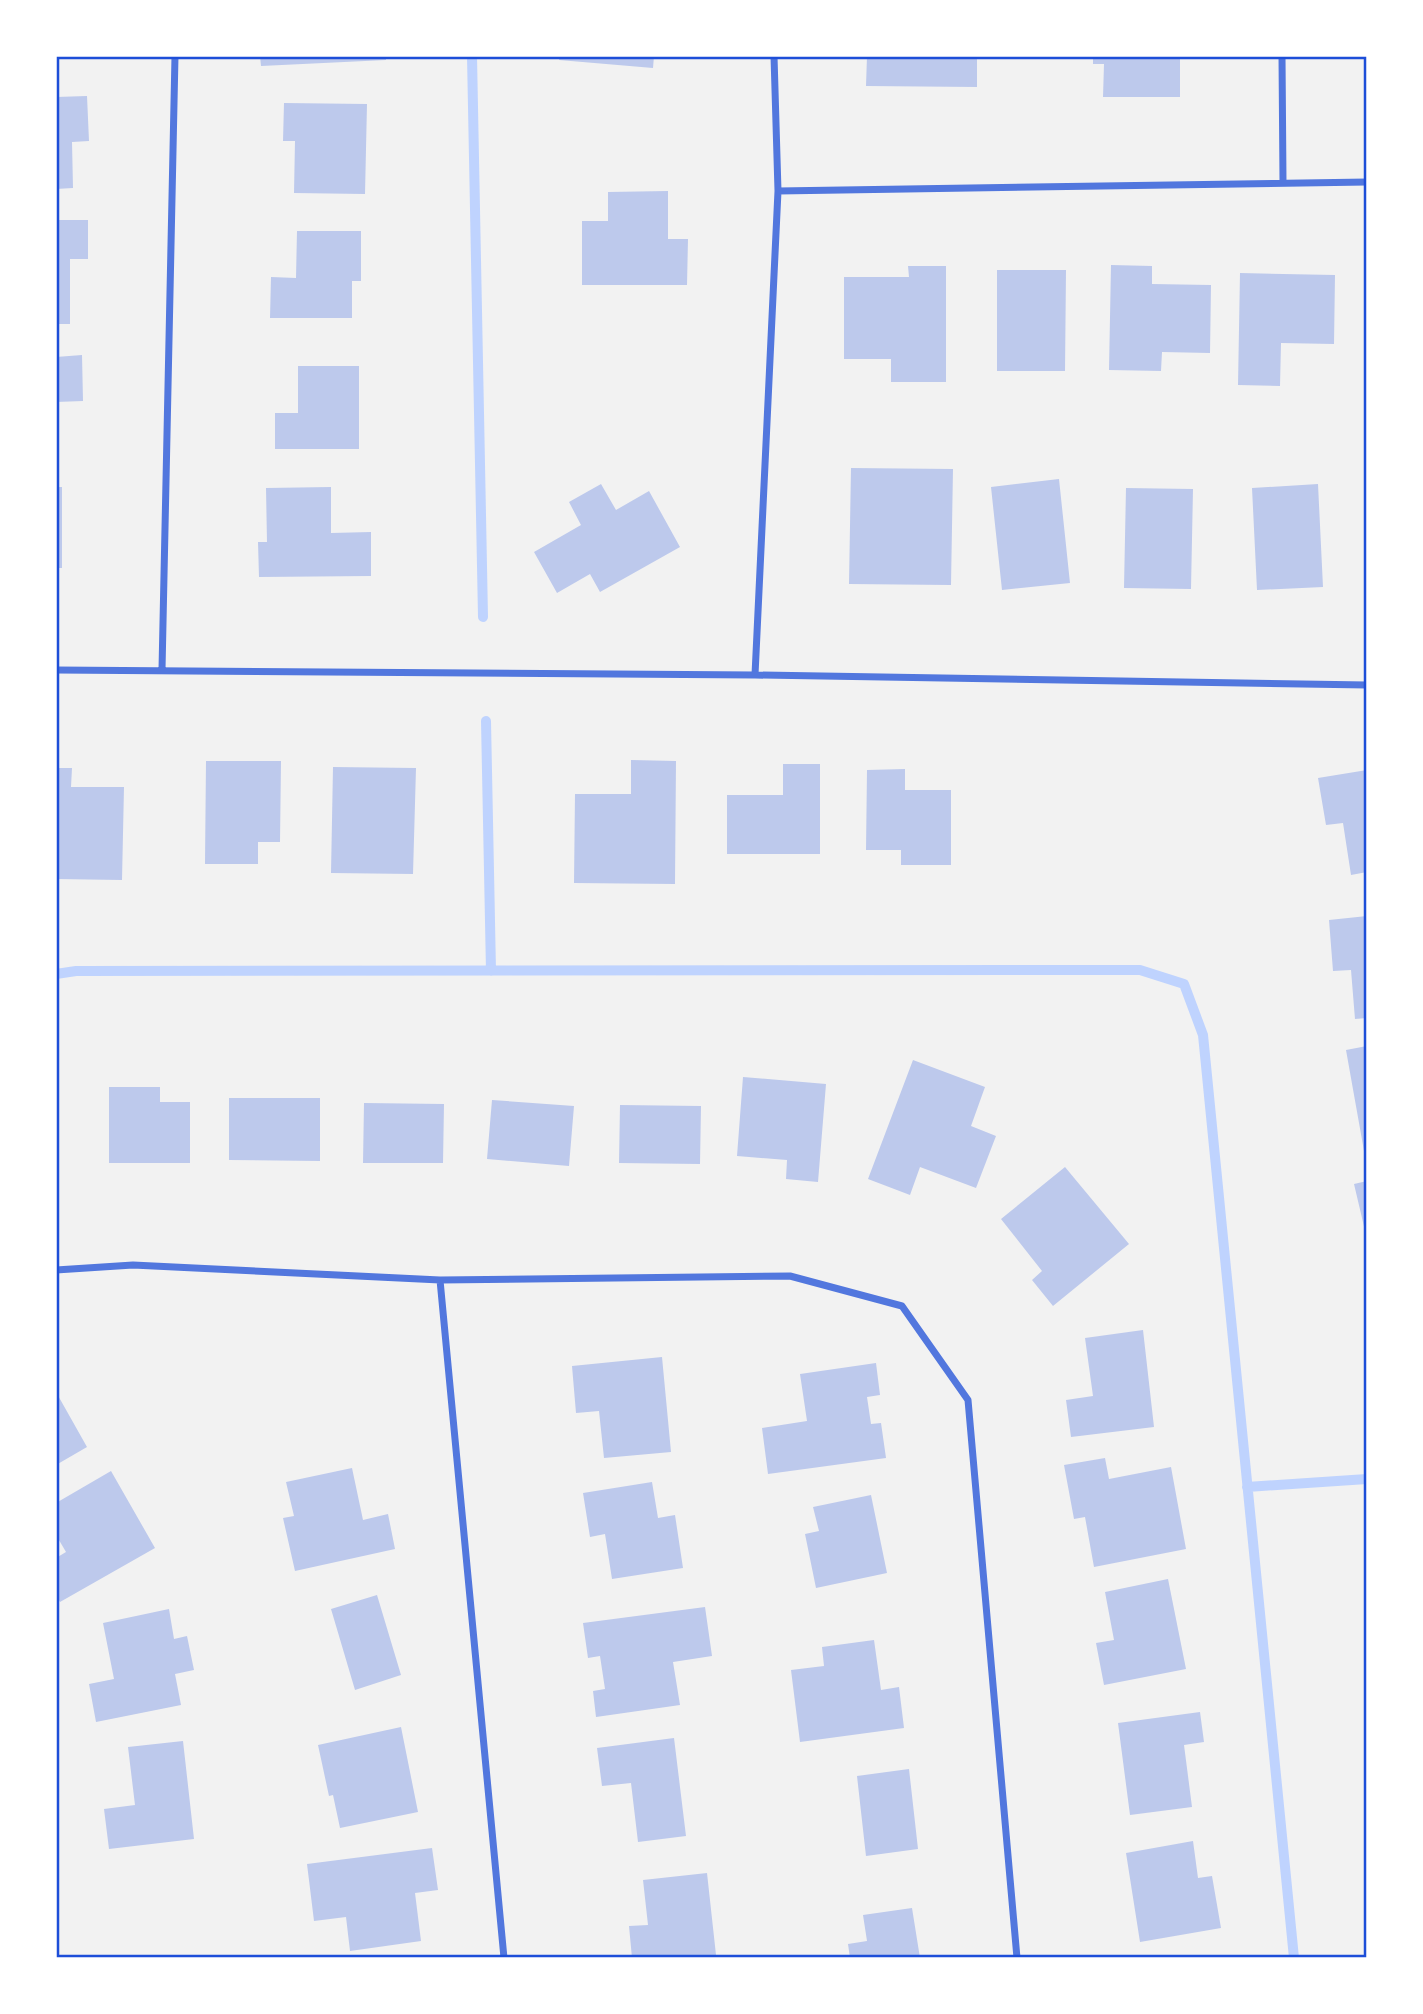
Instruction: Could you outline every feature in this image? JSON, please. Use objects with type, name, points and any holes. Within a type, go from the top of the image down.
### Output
[{"type":"street","points":[[162,670],[175,56]]},
{"type":"street","points":[[755,675],[778,191],[774,56]]},
{"type":"street","points":[[1282,56],[1283,182]]},
{"type":"street","points":[[778,191],[1367,182]]},
{"type":"street","points":[[56,670],[755,675],[1367,685]]},
{"type":"street","points":[[56,1270],[133,1265],[440,1280],[790,1276],[902,1306],[968,1400],[1017,1958]]},
{"type":"street","points":[[440,1280],[504,1958]]},
{"type":"building","points":[[260,56],[386,56],[386,60],[261,66]]},
{"type":"building","points":[[560,56],[654,56],[653,68],[559,60]]},
{"type":"building","points":[[867,56],[977,56],[977,87],[866,86]]},
{"type":"building","points":[[1093,56],[1180,56],[1180,97],[1103,97],[1104,64],[1093,64]]},
{"type":"building","points":[[87,96],[89,141],[72,142],[73,188],[56,189],[56,97]]},
{"type":"building","points":[[284,103],[367,104],[365,194],[294,193],[295,141],[283,141]]},
{"type":"building","points":[[668,191],[668,239],[688,239],[687,285],[582,285],[582,221],[608,221],[608,192]]},
{"type":"building","points":[[56,220],[88,220],[88,259],[70,259],[70,324],[56,324]]},
{"type":"building","points":[[297,231],[361,231],[361,281],[352,281],[352,318],[270,318],[271,277],[296,278]]},
{"type":"building","points":[[1111,265],[1152,266],[1152,284],[1211,285],[1210,353],[1162,352],[1161,371],[1109,370]]},
{"type":"building","points":[[908,266],[946,266],[946,382],[891,382],[891,359],[844,359],[844,277],[909,277]]},
{"type":"building","points":[[997,270],[1066,270],[1065,371],[997,371]]},
{"type":"building","points":[[1240,273],[1335,275],[1334,344],[1281,343],[1280,386],[1238,385]]},
{"type":"building","points":[[82,355],[83,401],[56,402],[56,357]]},
{"type":"building","points":[[298,366],[359,366],[359,449],[275,449],[275,413],[298,413]]},
{"type":"building","points":[[851,468],[953,469],[951,585],[849,584]]},
{"type":"building","points":[[1059,479],[1070,583],[1002,590],[991,487]]},
{"type":"building","points":[[601,484],[616,510],[649,491],[680,547],[600,592],[590,574],[557,593],[534,552],[581,525],[569,502]]},
{"type":"building","points":[[1318,484],[1323,587],[1257,590],[1252,488]]},
{"type":"building","points":[[56,487],[62,487],[62,568],[56,568]]},
{"type":"building","points":[[331,487],[331,533],[371,532],[371,576],[259,577],[258,542],[267,542],[266,488]]},
{"type":"building","points":[[1126,488],[1193,489],[1191,589],[1124,588]]},
{"type":"building","points":[[631,760],[676,761],[675,884],[574,883],[575,794],[631,794]]},
{"type":"building","points":[[206,761],[281,761],[280,842],[258,842],[258,864],[205,864]]},
{"type":"building","points":[[783,764],[820,764],[820,854],[727,854],[727,795],[783,795]]},
{"type":"building","points":[[333,767],[416,768],[413,874],[331,873]]},
{"type":"building","points":[[56,768],[72,768],[71,787],[124,787],[122,880],[56,879]]},
{"type":"building","points":[[905,769],[905,790],[951,790],[951,865],[901,865],[901,850],[866,850],[867,770]]},
{"type":"building","points":[[1367,770],[1367,872],[1351,875],[1343,823],[1326,825],[1318,778]]},
{"type":"building","points":[[1367,916],[1367,1018],[1355,1019],[1351,970],[1333,971],[1329,920]]},
{"type":"building","points":[[1367,1046],[1367,1150],[1364,1151],[1346,1050]]},
{"type":"building","points":[[913,1060],[985,1087],[971,1126],[996,1136],[976,1188],[920,1167],[910,1195],[868,1179]]},
{"type":"building","points":[[743,1077],[826,1084],[818,1182],[786,1179],[787,1160],[737,1156]]},
{"type":"building","points":[[109,1087],[160,1087],[160,1102],[190,1102],[190,1163],[109,1163]]},
{"type":"building","points":[[229,1098],[320,1098],[320,1161],[229,1160]]},
{"type":"building","points":[[492,1100],[574,1106],[569,1166],[487,1159]]},
{"type":"building","points":[[364,1103],[444,1104],[443,1163],[363,1163]]},
{"type":"building","points":[[620,1105],[701,1106],[700,1164],[619,1163]]},
{"type":"building","points":[[1065,1167],[1129,1244],[1053,1306],[1032,1280],[1042,1271],[1001,1219]]},
{"type":"building","points":[[1367,1181],[1367,1235],[1366,1235],[1354,1184]]},
{"type":"building","points":[[1143,1330],[1154,1427],[1071,1437],[1066,1400],[1093,1396],[1085,1338]]},
{"type":"building","points":[[662,1357],[671,1452],[604,1458],[599,1411],[576,1413],[572,1366]]},
{"type":"building","points":[[876,1363],[880,1395],[867,1397],[871,1424],[881,1423],[886,1458],[768,1474],[762,1428],[807,1421],[800,1374]]},
{"type":"building","points":[[56,1392],[87,1447],[56,1465]]},
{"type":"building","points":[[1105,1458],[1109,1479],[1171,1467],[1186,1549],[1094,1567],[1085,1517],[1074,1519],[1064,1465]]},
{"type":"building","points":[[352,1468],[363,1520],[388,1514],[395,1549],[295,1571],[283,1518],[294,1516],[286,1482]]},
{"type":"building","points":[[111,1471],[155,1548],[60,1602],[56,1595],[56,1558],[66,1552],[56,1535],[56,1503]]},
{"type":"building","points":[[652,1482],[658,1518],[675,1515],[683,1568],[612,1579],[605,1534],[590,1537],[583,1493]]},
{"type":"building","points":[[871,1495],[887,1573],[816,1588],[805,1534],[819,1531],[813,1507]]},
{"type":"building","points":[[1168,1579],[1186,1669],[1104,1685],[1096,1643],[1114,1640],[1105,1592]]},
{"type":"building","points":[[377,1595],[401,1675],[355,1690],[331,1609]]},
{"type":"building","points":[[705,1607],[712,1656],[673,1662],[680,1705],[596,1717],[593,1691],[605,1689],[600,1656],[588,1658],[583,1623]]},
{"type":"building","points":[[169,1609],[174,1639],[187,1636],[194,1670],[175,1674],[181,1705],[96,1722],[89,1684],[114,1679],[103,1623]]},
{"type":"building","points":[[874,1640],[881,1690],[899,1687],[904,1728],[800,1742],[791,1670],[824,1666],[822,1647]]},
{"type":"building","points":[[1200,1712],[1204,1742],[1184,1745],[1192,1807],[1130,1815],[1118,1723]]},
{"type":"building","points":[[401,1727],[418,1812],[340,1828],[333,1795],[329,1796],[318,1745]]},
{"type":"building","points":[[674,1738],[686,1836],[638,1842],[631,1783],[602,1786],[597,1748]]},
{"type":"building","points":[[183,1741],[194,1839],[109,1849],[104,1809],[135,1805],[128,1747]]},
{"type":"building","points":[[909,1769],[918,1849],[866,1856],[857,1776]]},
{"type":"building","points":[[1193,1841],[1198,1878],[1212,1876],[1221,1928],[1140,1942],[1126,1853]]},
{"type":"building","points":[[432,1848],[438,1890],[415,1893],[421,1941],[350,1951],[346,1917],[314,1921],[307,1864]]},
{"type":"building","points":[[707,1873],[716,1955],[632,1958],[629,1926],[648,1925],[643,1880]]},
{"type":"building","points":[[912,1908],[920,1958],[850,1958],[848,1944],[867,1941],[863,1915]]},
{"type":"waterway","points":[[472,56],[483,617]]},
{"type":"waterway","points":[[486,721],[491,971]]},
{"type":"waterway","points":[[56,974],[76,971],[1140,970],[1184,984],[1203,1035],[1294,1958]]},
{"type":"waterway","points":[[1247,1487],[1367,1479]]}]
